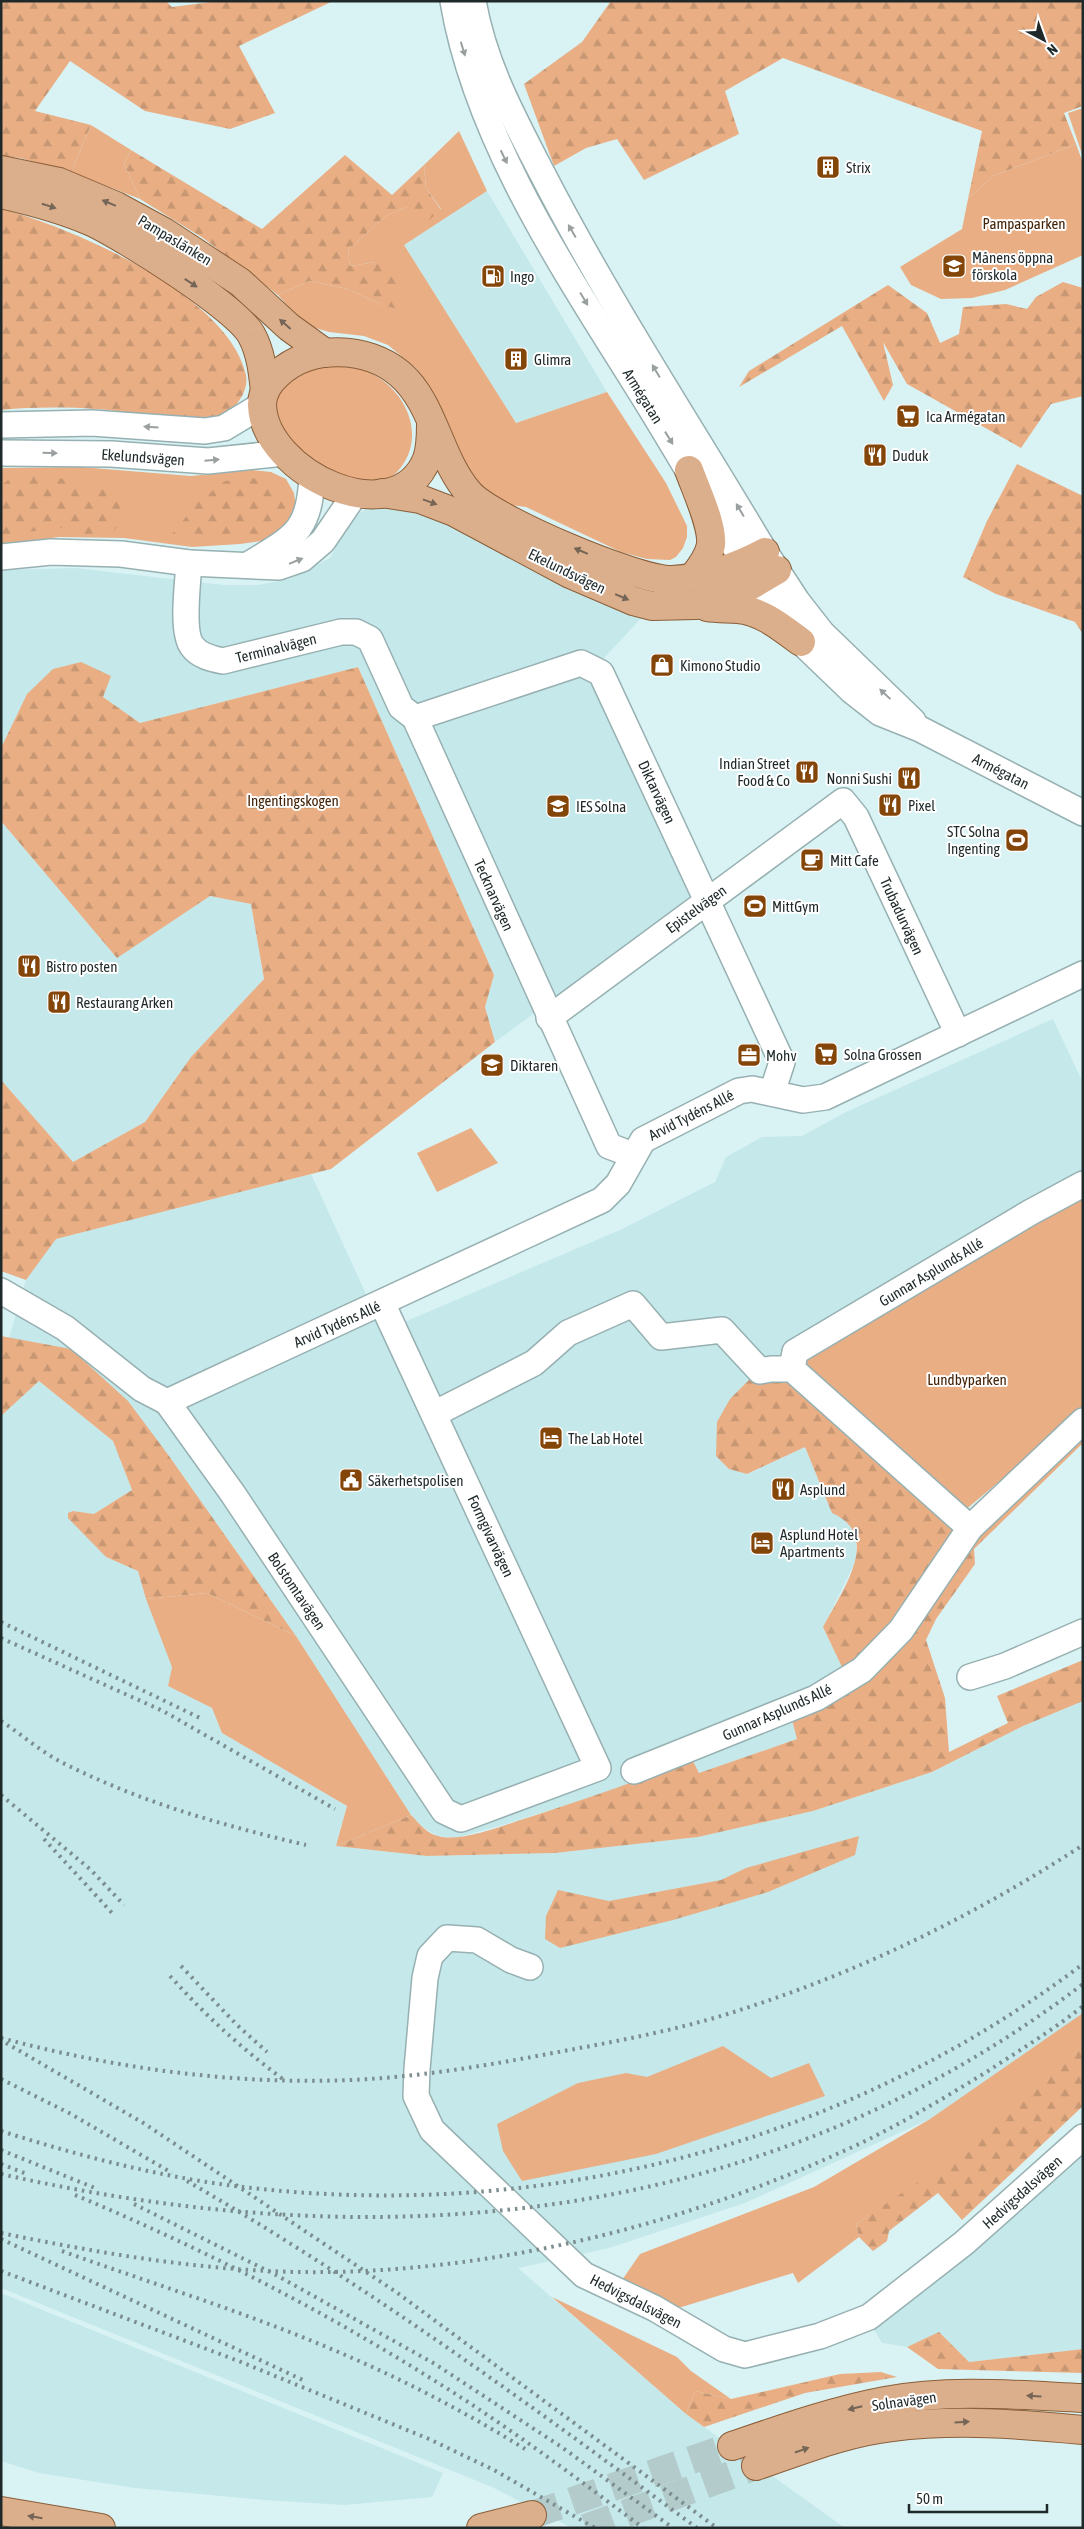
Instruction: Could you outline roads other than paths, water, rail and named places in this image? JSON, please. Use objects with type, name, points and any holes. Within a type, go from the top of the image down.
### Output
[{"type":"main road","name":"Pampaslänken","points":[[1,170],[59,182],[116,206],[164,232],[240,282],[288,328],[325,353]]},
{"type":"main road","name":"Pampaslänken","points":[[1,194],[48,205],[93,223],[201,290],[238,318],[252,335],[259,353],[264,398]]},
{"type":"main road","name":"Ekelundsvägen","points":[[325,353],[347,353],[362,356],[390,367],[402,375],[431,424],[447,460],[458,478],[470,495],[493,512],[625,570],[672,580],[731,568],[761,566],[743,590],[696,605],[652,606],[633,601],[570,574],[454,512],[420,499],[382,493],[355,494],[333,488],[296,465],[272,439],[264,398],[273,378],[288,365],[300,358],[325,353]]},
{"type":"main road","name":"Ekelundsvägen","points":[[382,493],[397,489],[420,472],[427,458],[431,424]]},
{"type":"main road","points":[[689,470],[709,528],[710,545],[704,562],[694,576]]},
{"type":"main road","points":[[696,605],[717,609],[739,609],[753,613],[774,622],[801,642]]},
{"type":"main road","name":"Solnavägen","points":[[732,2446],[808,2420],[886,2401],[976,2393],[1083,2398]]},
{"type":"main road","name":"Solnavägen","points":[[756,2466],[818,2444],[890,2427],[974,2421],[1083,2430]]},
{"type":"main road","points":[[1,2511],[101,2528]]},
{"type":"main road","points":[[481,2528],[532,2514]]},
{"type":"street","name":"Armégatan","points":[[453,1],[460,41],[494,106],[574,234],[761,566],[801,642],[880,713],[920,728],[1083,813]]},
{"type":"street","name":"Armégatan","points":[[473,1],[494,106],[519,186],[584,300],[689,470],[761,566],[822,633],[920,728]]},
{"type":"street","name":"Ekelundsvägen","points":[[1,424],[92,423],[205,431],[224,428],[243,418],[264,398]]},
{"type":"street","name":"Ekelundsvägen","points":[[1,454],[111,454],[208,461],[284,453]]},
{"type":"street","points":[[248,565],[291,538],[302,526],[311,501],[312,475]]},
{"type":"street","points":[[1,557],[51,552],[121,554],[189,563],[279,567],[302,559],[323,541],[355,494]]},
{"type":"street","name":"Terminalvägen","points":[[189,563],[188,635],[192,646],[206,657],[223,661],[341,632],[356,632]]},
{"type":"street","name":"Tecknarvägen","points":[[356,632],[370,639],[401,707],[414,718],[549,1018],[609,1146],[633,1155]]},
{"type":"street","name":"Diktarvägen","points":[[414,718],[581,663],[601,673],[782,1062],[772,1093]]},
{"type":"street","name":"Epistelvägen","points":[[549,1018],[843,801]]},
{"type":"street","name":"Trubadurvägen","points":[[843,801],[856,816],[958,1034]]},
{"type":"street","name":"Arvid Tydéns Allé","points":[[166,1402],[382,1304],[602,1200],[618,1184],[643,1140],[739,1091],[752,1089],[803,1100],[825,1096],[1083,974]]},
{"type":"street","name":"Gunnar Asplunds Allé","points":[[792,1369],[795,1352],[1031,1212],[1083,1184]]},
{"type":"street","name":"Bolstomtavägen","points":[[1,1291],[31,1306],[65,1328],[142,1389],[166,1402],[233,1494],[444,1811],[461,1819],[598,1768]]},
{"type":"street","name":"Formgivarvägen","points":[[382,1304],[598,1768]]},
{"type":"street","points":[[434,1414],[534,1363],[568,1333],[633,1304],[661,1337],[722,1330],[760,1371],[792,1369],[970,1528]]},
{"type":"street","name":"Gunnar Asplunds Allé","points":[[634,1771],[816,1698],[862,1670],[901,1630],[970,1528],[1083,1421]]},
{"type":"street","points":[[970,1677],[1005,1666],[1083,1632]]},
{"type":"street","name":"Hedvigsdalsvägen","points":[[530,1967],[511,1960],[477,1940],[447,1938],[430,1956],[425,1978],[416,2096],[432,2130],[584,2275],[654,2308],[724,2349],[745,2355],[820,2336],[869,2317],[964,2243],[1083,2138]]},
{"type":"tunnel","points":[[532,2515],[732,2446]]},
{"type":"tunnel","points":[[586,2528],[756,2466]]},
{"type":"railway","points":[[1,1622],[200,1718]]},
{"type":"railway","points":[[1,1638],[163,1711],[335,1809]]},
{"type":"railway","points":[[1,1721],[53,1758],[121,1789],[181,1811],[306,1845]]},
{"type":"railway","points":[[1,1795],[91,1870],[124,1905]]},
{"type":"railway","points":[[44,1839],[113,1914]]},
{"type":"railway","points":[[1,2038],[98,2060],[197,2075],[246,2079],[296,2081],[395,2077],[513,2060],[675,2028],[791,1993],[920,1938],[1002,1894],[1083,1845]]},
{"type":"railway","points":[[1,2131],[125,2166],[188,2179],[252,2188],[363,2195],[473,2192],[582,2179],[689,2156],[793,2123],[894,2080],[991,2027],[1083,1964]]},
{"type":"railway","points":[[181,1966],[236,2024],[267,2052]]},
{"type":"railway","points":[[170,1976],[224,2031],[284,2080]]},
{"type":"railway","points":[[1,2174],[144,2200],[286,2215],[427,2216],[565,2202],[701,2174],[833,2128],[961,2065],[1083,1984]]},
{"type":"railway","points":[[1,2233],[75,2247],[185,2264],[260,2271],[297,2272],[366,2271],[435,2265],[504,2256],[573,2242],[641,2225],[708,2204],[774,2181],[857,2145],[914,2115],[988,2071],[1048,2032],[1083,2006]]},
{"type":"railway","points":[[6,2043],[145,2124],[396,2292],[717,2528]]},
{"type":"railway","points":[[1,2079],[71,2114],[172,2173]]},
{"type":"railway","points":[[1,2150],[95,2188]]},
{"type":"railway","points":[[1,2164],[27,2174]]},
{"type":"railway","points":[[187,2181],[319,2262],[447,2347],[697,2528]]},
{"type":"railway","points":[[75,2195],[166,2235],[255,2278],[385,2350],[510,2430],[643,2528]]},
{"type":"railway","points":[[134,2204],[276,2275],[435,2364],[563,2448],[673,2528]]},
{"type":"railway","points":[[1,2239],[305,2381]]},
{"type":"railway","points":[[62,2251],[308,2339],[390,2375],[436,2398],[525,2449]]},
{"type":"railway","points":[[1,2271],[241,2362],[429,2439],[494,2470],[595,2528]]},
{"type":"place","name":"Strix","points":[[828,167]]},
{"type":"place","name":"Månens öppna förskola","points":[[954,266]]},
{"type":"place","name":"Ingo","points":[[493,276]]},
{"type":"place","name":"Glimra","points":[[516,359]]},
{"type":"place","name":"Ica Armégatan","points":[[908,416]]},
{"type":"place","name":"Duduk","points":[[875,455]]},
{"type":"place","name":"Kimono Studio","points":[[662,665]]},
{"type":"place","name":"Indian Street Food & Co","points":[[807,772]]},
{"type":"place","name":"Nonni Sushi","points":[[909,778]]},
{"type":"place","name":"Pixel","points":[[890,805]]},
{"type":"place","name":"IES Solna","points":[[558,806]]},
{"type":"place","name":"STC Solna Ingenting","points":[[1017,840]]},
{"type":"place","name":"Mitt Cafe","points":[[812,860]]},
{"type":"place","name":"MittGym","points":[[755,906]]},
{"type":"place","name":"Bistro posten","points":[[29,966]]},
{"type":"place","name":"Restaurang Arken","points":[[59,1002]]},
{"type":"place","name":"Solna Grossen","points":[[826,1054]]},
{"type":"place","name":"Mohv","points":[[749,1055]]},
{"type":"place","name":"Diktaren","points":[[492,1065]]},
{"type":"place","name":"The Lab Hotel","points":[[551,1438]]},
{"type":"place","name":"Säkerhetspolisen","points":[[351,1480]]},
{"type":"place","name":"Asplund","points":[[783,1489]]},
{"type":"place","name":"Asplund Hotel Apartments","points":[[762,1543]]},
{"type":"park label","name":"Pampasparken","points":[[1024,223]]},
{"type":"park label","name":"Ingentingskogen","points":[[293,800]]},
{"type":"park label","name":"Lundbyparken","points":[[967,1379]]}]
